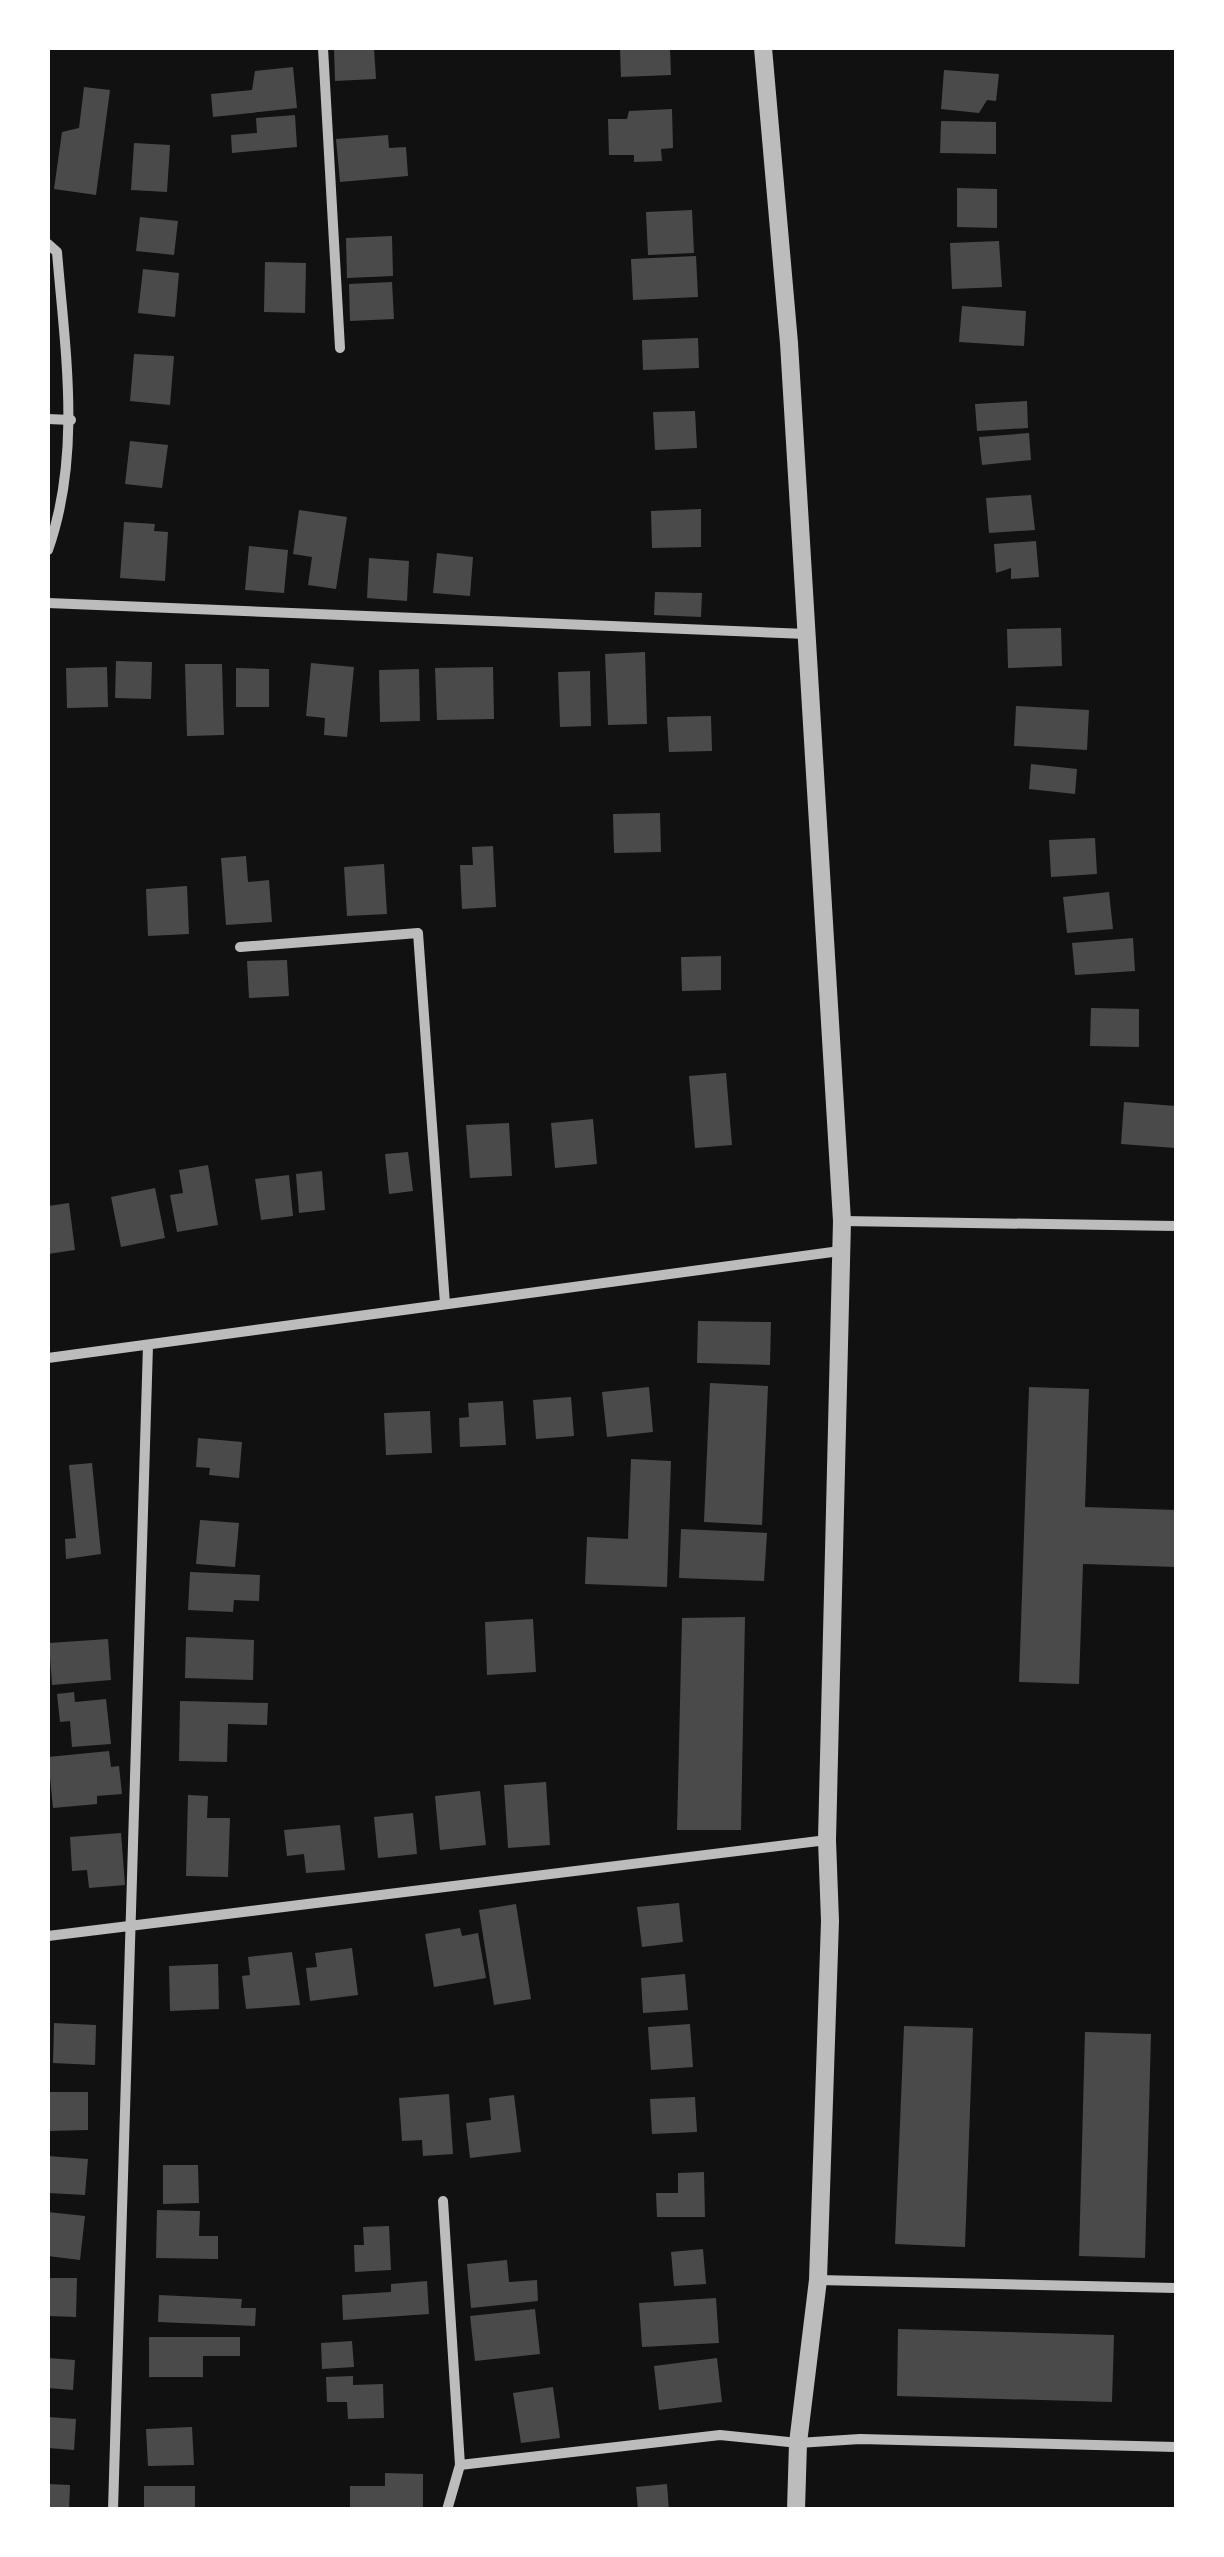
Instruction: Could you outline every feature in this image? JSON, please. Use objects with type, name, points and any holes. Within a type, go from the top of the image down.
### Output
[{"type":"street","points":[[323,48],[340,348]]},
{"type":"street","points":[[763,48],[789,343],[842,1221],[827,1840],[830,1920],[818,2280],[798,2442],[796,2510]]},
{"type":"street","points":[[48,244],[57,252],[70,420],[55,530],[48,550]]},
{"type":"street","points":[[48,418],[70,420]]},
{"type":"street","points":[[48,603],[807,634]]},
{"type":"street","points":[[240,947],[418,933],[445,1304]]},
{"type":"street","points":[[842,1221],[1176,1226]]},
{"type":"street","points":[[48,1358],[840,1251]]},
{"type":"street","points":[[113,2510],[148,1345]]},
{"type":"street","points":[[48,1936],[130,1929],[827,1840]]},
{"type":"street","points":[[443,2201],[460,2465],[446,2510]]},
{"type":"street","points":[[818,2280],[1176,2288]]},
{"type":"street","points":[[460,2465],[720,2435],[798,2442],[1176,2447]]},
{"type":"building","points":[[334,48],[374,48],[376,79],[335,81]]},
{"type":"building","points":[[620,48],[670,48],[671,75],[621,77]]},
{"type":"building","points":[[293,67],[297,108],[213,117],[211,94],[252,90],[255,71]]},
{"type":"building","points":[[944,70],[999,74],[996,101],[987,100],[979,113],[941,109]]},
{"type":"building","points":[[84,87],[110,90],[96,195],[54,189],[62,132],[79,128]]},
{"type":"building","points":[[672,109],[673,148],[661,149],[662,161],[634,162],[634,155],[609,155],[608,119],[627,119],[629,111]]},
{"type":"building","points":[[295,115],[297,147],[232,153],[231,135],[257,133],[256,118]]},
{"type":"building","points":[[941,121],[996,122],[996,154],[940,153]]},
{"type":"building","points":[[388,135],[389,148],[406,147],[408,176],[340,182],[336,139]]},
{"type":"building","points":[[134,143],[170,145],[167,192],[131,190]]},
{"type":"building","points":[[957,188],[997,189],[997,228],[957,227]]},
{"type":"building","points":[[692,210],[694,253],[648,255],[646,212]]},
{"type":"building","points":[[140,217],[178,221],[174,255],[136,251]]},
{"type":"building","points":[[392,236],[393,276],[347,278],[346,238]]},
{"type":"building","points":[[999,241],[1002,287],[952,289],[950,243]]},
{"type":"building","points":[[696,256],[698,297],[633,300],[631,259]]},
{"type":"building","points":[[265,262],[306,263],[305,313],[264,312]]},
{"type":"building","points":[[143,269],[179,273],[175,317],[138,313]]},
{"type":"building","points":[[392,282],[394,319],[350,321],[349,284]]},
{"type":"building","points":[[962,306],[1026,311],[1024,346],[959,342]]},
{"type":"building","points":[[698,338],[699,368],[643,370],[642,340]]},
{"type":"building","points":[[134,354],[174,356],[170,405],[130,401]]},
{"type":"building","points":[[1027,401],[1028,428],[977,431],[975,404]]},
{"type":"building","points":[[695,411],[697,448],[655,450],[653,412]]},
{"type":"building","points":[[1029,433],[1031,460],[982,465],[979,437]]},
{"type":"building","points":[[130,441],[168,445],[162,488],[125,484]]},
{"type":"building","points":[[1031,495],[1035,530],[989,533],[986,498]]},
{"type":"building","points":[[701,509],[701,547],[652,548],[651,511]]},
{"type":"building","points":[[299,510],[347,517],[336,589],[308,585],[312,557],[293,554]]},
{"type":"building","points":[[124,522],[155,524],[154,531],[168,532],[165,581],[120,578]]},
{"type":"building","points":[[1036,541],[1039,577],[1011,579],[1011,568],[996,573],[994,544]]},
{"type":"building","points":[[249,546],[288,550],[284,593],[245,590]]},
{"type":"building","points":[[437,553],[473,557],[470,596],[433,593]]},
{"type":"building","points":[[369,558],[409,561],[407,601],[367,598]]},
{"type":"building","points":[[655,592],[702,593],[701,617],[654,615]]},
{"type":"building","points":[[1061,628],[1062,666],[1008,668],[1007,629]]},
{"type":"building","points":[[645,652],[647,724],[608,725],[605,654]]},
{"type":"building","points":[[116,661],[152,662],[151,699],[115,698]]},
{"type":"building","points":[[311,663],[354,667],[347,737],[324,735],[325,718],[306,716]]},
{"type":"building","points":[[185,664],[222,664],[224,735],[187,736]]},
{"type":"building","points":[[107,667],[108,707],[67,708],[66,668]]},
{"type":"building","points":[[493,667],[494,719],[437,720],[435,668]]},
{"type":"building","points":[[236,668],[269,669],[269,707],[236,707]]},
{"type":"building","points":[[419,669],[420,721],[380,722],[379,670]]},
{"type":"building","points":[[590,671],[591,726],[560,727],[558,672]]},
{"type":"building","points":[[1016,706],[1089,710],[1087,750],[1014,746]]},
{"type":"building","points":[[711,716],[712,751],[669,752],[667,717]]},
{"type":"building","points":[[1031,764],[1077,769],[1075,794],[1029,789]]},
{"type":"building","points":[[660,813],[661,852],[614,853],[613,814]]},
{"type":"building","points":[[1095,838],[1097,874],[1051,877],[1049,840]]},
{"type":"building","points":[[493,846],[496,907],[462,909],[460,865],[473,865],[472,847]]},
{"type":"building","points":[[246,856],[248,882],[269,880],[272,922],[226,925],[221,858]]},
{"type":"building","points":[[384,864],[387,914],[347,916],[344,867]]},
{"type":"building","points":[[187,886],[189,934],[148,936],[146,889]]},
{"type":"building","points":[[1109,892],[1113,929],[1067,933],[1063,897]]},
{"type":"building","points":[[1133,938],[1135,971],[1075,975],[1072,943]]},
{"type":"building","points":[[721,956],[721,990],[682,991],[681,957]]},
{"type":"building","points":[[287,960],[289,996],[249,998],[247,961]]},
{"type":"building","points":[[1091,1008],[1139,1009],[1139,1047],[1090,1046]]},
{"type":"building","points":[[726,1073],[732,1145],[695,1148],[689,1076]]},
{"type":"building","points":[[1124,1102],[1176,1106],[1175,1148],[1121,1144]]},
{"type":"building","points":[[593,1119],[597,1164],[555,1168],[551,1123]]},
{"type":"building","points":[[509,1123],[512,1176],[470,1178],[466,1125]]},
{"type":"building","points":[[408,1152],[413,1191],[389,1194],[385,1154]]},
{"type":"building","points":[[208,1165],[218,1225],[177,1232],[170,1195],[183,1193],[179,1170]]},
{"type":"building","points":[[322,1171],[325,1210],[299,1213],[296,1174]]},
{"type":"building","points":[[289,1175],[293,1216],[261,1220],[255,1179]]},
{"type":"building","points":[[155,1188],[165,1238],[121,1247],[111,1197]]},
{"type":"building","points":[[69,1203],[75,1250],[48,1254],[48,1206]]},
{"type":"building","points":[[698,1321],[771,1322],[770,1365],[697,1363]]},
{"type":"building","points":[[710,1383],[768,1386],[762,1525],[704,1522]]},
{"type":"building","points":[[649,1387],[653,1432],[607,1437],[602,1392]]},
{"type":"building","points":[[1029,1387],[1089,1389],[1085,1507],[1176,1510],[1176,1567],[1083,1564],[1079,1684],[1019,1682]]},
{"type":"building","points":[[571,1397],[574,1436],[536,1439],[533,1400]]},
{"type":"building","points":[[503,1401],[506,1445],[460,1447],[459,1418],[469,1417],[468,1403]]},
{"type":"building","points":[[430,1411],[432,1453],[386,1455],[384,1413]]},
{"type":"building","points":[[198,1438],[242,1442],[239,1478],[209,1475],[210,1468],[196,1467]]},
{"type":"building","points":[[631,1459],[671,1461],[667,1587],[585,1584],[587,1537],[628,1539]]},
{"type":"building","points":[[92,1463],[101,1554],[66,1559],[65,1539],[76,1538],[69,1465]]},
{"type":"building","points":[[200,1520],[239,1523],[235,1567],[196,1564]]},
{"type":"building","points":[[681,1529],[767,1533],[764,1581],[679,1578]]},
{"type":"building","points":[[190,1572],[260,1575],[259,1601],[234,1600],[233,1612],[188,1610]]},
{"type":"building","points":[[745,1617],[741,1830],[677,1830],[682,1618]]},
{"type":"building","points":[[533,1619],[536,1672],[487,1675],[485,1622]]},
{"type":"building","points":[[186,1637],[254,1640],[253,1680],[185,1678]]},
{"type":"building","points":[[108,1639],[111,1680],[52,1685],[49,1643]]},
{"type":"building","points":[[74,1692],[75,1702],[106,1699],[111,1744],[72,1747],[70,1721],[60,1722],[57,1694]]},
{"type":"building","points":[[180,1701],[268,1703],[267,1725],[228,1724],[227,1762],[179,1761]]},
{"type":"building","points":[[109,1751],[111,1767],[119,1766],[122,1794],[97,1796],[97,1804],[53,1808],[48,1757]]},
{"type":"building","points":[[546,1782],[550,1845],[508,1848],[504,1785]]},
{"type":"building","points":[[480,1791],[486,1845],[440,1850],[435,1796]]},
{"type":"building","points":[[188,1795],[208,1796],[207,1818],[230,1818],[228,1877],[186,1876]]},
{"type":"building","points":[[413,1813],[417,1854],[378,1858],[374,1817]]},
{"type":"building","points":[[340,1825],[345,1870],[306,1873],[304,1854],[287,1856],[284,1830]]},
{"type":"building","points":[[121,1833],[125,1885],[89,1888],[87,1870],[72,1871],[70,1837]]},
{"type":"building","points":[[679,1903],[683,1942],[642,1947],[637,1907]]},
{"type":"building","points":[[516,1904],[531,1999],[494,2005],[479,1910]]},
{"type":"building","points":[[460,1928],[462,1936],[478,1933],[486,1978],[434,1987],[425,1934]]},
{"type":"building","points":[[352,1948],[358,1995],[310,2001],[306,1968],[317,1967],[315,1953]]},
{"type":"building","points":[[292,1952],[300,2005],[246,2009],[242,1976],[250,1975],[248,1957]]},
{"type":"building","points":[[218,1964],[219,2009],[170,2011],[169,1966]]},
{"type":"building","points":[[685,1974],[688,2010],[643,2013],[641,1978]]},
{"type":"building","points":[[54,2023],[96,2025],[95,2065],[53,2063]]},
{"type":"building","points":[[690,2024],[693,2067],[651,2070],[648,2027]]},
{"type":"building","points":[[904,2026],[973,2028],[965,2247],[895,2244]]},
{"type":"building","points":[[1085,2032],[1151,2034],[1145,2258],[1079,2256]]},
{"type":"building","points":[[48,2092],[88,2092],[88,2130],[48,2131]]},
{"type":"building","points":[[449,2094],[453,2154],[423,2156],[422,2140],[402,2141],[399,2098]]},
{"type":"building","points":[[514,2095],[521,2152],[470,2158],[466,2123],[491,2120],[489,2098]]},
{"type":"building","points":[[695,2097],[697,2132],[652,2134],[650,2099]]},
{"type":"building","points":[[48,2156],[88,2159],[85,2195],[48,2193]]},
{"type":"building","points":[[163,2165],[198,2165],[199,2203],[163,2204]]},
{"type":"building","points":[[704,2172],[705,2217],[657,2217],[656,2193],[678,2193],[678,2173]]},
{"type":"building","points":[[157,2210],[200,2211],[199,2236],[218,2236],[218,2259],[156,2258]]},
{"type":"building","points":[[48,2212],[85,2216],[80,2260],[48,2256]]},
{"type":"building","points":[[389,2226],[391,2270],[355,2272],[354,2245],[364,2245],[363,2227]]},
{"type":"building","points":[[703,2249],[706,2284],[674,2286],[671,2252]]},
{"type":"building","points":[[507,2260],[509,2282],[537,2280],[538,2301],[471,2308],[467,2264]]},
{"type":"building","points":[[48,2278],[77,2278],[76,2317],[48,2316]]},
{"type":"building","points":[[427,2281],[429,2314],[343,2320],[342,2295],[391,2292],[391,2284]]},
{"type":"building","points":[[159,2295],[242,2299],[241,2308],[256,2308],[255,2326],[158,2322]]},
{"type":"building","points":[[716,2298],[719,2343],[642,2347],[639,2303]]},
{"type":"building","points":[[535,2309],[540,2354],[475,2361],[470,2316]]},
{"type":"building","points":[[898,2329],[1114,2335],[1112,2402],[897,2396]]},
{"type":"building","points":[[149,2337],[240,2337],[240,2356],[203,2356],[203,2377],[149,2377]]},
{"type":"building","points":[[352,2341],[354,2367],[322,2369],[321,2343]]},
{"type":"building","points":[[48,2358],[75,2360],[73,2390],[48,2388]]},
{"type":"building","points":[[717,2358],[722,2402],[659,2410],[654,2366]]},
{"type":"building","points":[[353,2376],[353,2385],[383,2384],[384,2418],[348,2419],[347,2402],[327,2402],[326,2377]]},
{"type":"building","points":[[553,2387],[560,2438],[521,2443],[513,2393]]},
{"type":"building","points":[[48,2417],[76,2419],[74,2450],[48,2448]]},
{"type":"building","points":[[192,2427],[194,2465],[148,2466],[146,2429]]},
{"type":"building","points":[[385,2473],[423,2474],[423,2508],[350,2508],[350,2486],[385,2486]]},
{"type":"building","points":[[48,2484],[70,2485],[69,2510],[48,2510]]},
{"type":"building","points":[[667,2484],[669,2510],[638,2510],[636,2487]]},
{"type":"building","points":[[144,2486],[195,2486],[195,2510],[144,2510]]}]
